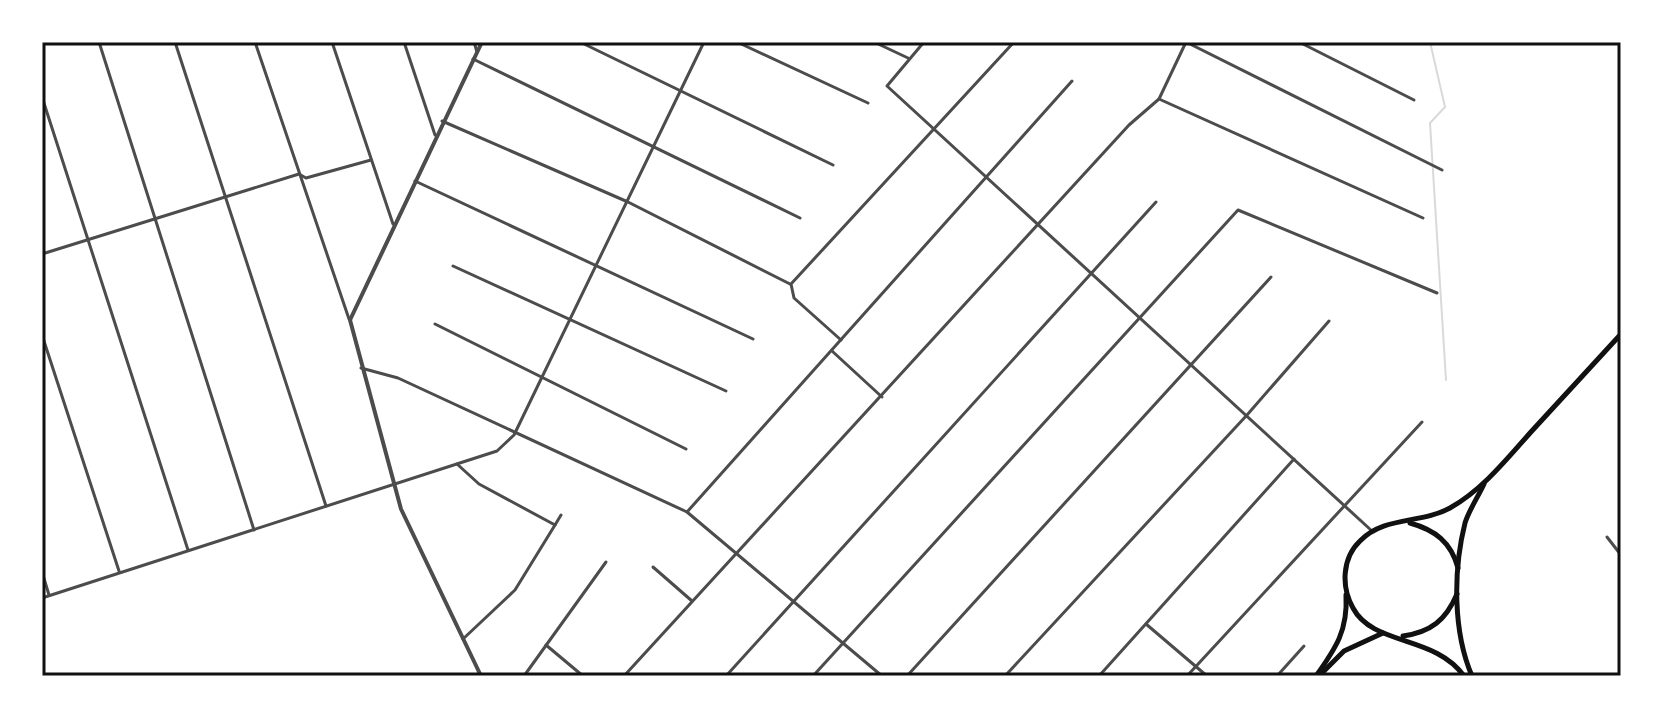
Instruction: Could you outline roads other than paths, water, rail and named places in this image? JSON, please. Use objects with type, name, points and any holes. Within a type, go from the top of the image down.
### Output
[{"type":"main road","points":[[1317,676],[1341,640],[1346,626],[1344,576],[1348,558],[1358,542],[1390,523],[1409,522],[1449,509],[1484,483],[1621,334]]},
{"type":"main road","points":[[1472,676],[1460,649],[1459,574],[1465,522],[1484,483]]},
{"type":"main road","points":[[1409,522],[1428,528],[1443,539],[1454,555],[1459,574]]},
{"type":"main road","points":[[1401,637],[1420,634],[1437,625],[1450,611],[1458,593]]},
{"type":"main road","points":[[1346,594],[1354,611],[1366,625],[1436,650],[1464,676]]},
{"type":"main road","points":[[1317,676],[1344,651],[1383,633]]},
{"type":"street","points":[[99,42],[254,530]]},
{"type":"street","points":[[175,42],[327,507]]},
{"type":"street","points":[[255,42],[350,320],[401,509],[481,676]]},
{"type":"street","points":[[332,42],[393,224]]},
{"type":"street","points":[[404,42],[435,135]]},
{"type":"street","points":[[474,42],[477,52]]},
{"type":"street","points":[[350,320],[435,135],[482,42]]},
{"type":"street","points":[[580,42],[833,165]]},
{"type":"street","points":[[42,598],[497,451],[514,435],[542,380],[704,42]]},
{"type":"street","points":[[737,42],[868,103]]},
{"type":"street","points":[[874,42],[908,58]]},
{"type":"street","points":[[924,42],[887,86],[1372,531]]},
{"type":"street","points":[[791,284],[1014,42]]},
{"type":"street","points":[[624,676],[1036,225],[1129,125],[1159,99],[1186,42],[1442,170]]},
{"type":"street","points":[[1299,42],[1414,100]]},
{"type":"street","points":[[473,59],[800,218]]},
{"type":"street","points":[[687,512],[1072,81]]},
{"type":"street","points":[[42,97],[85,239],[188,552]]},
{"type":"street","points":[[1159,99],[1423,218]]},
{"type":"street","points":[[442,121],[628,202],[791,284]]},
{"type":"street","points":[[42,254],[299,174],[306,178],[371,160]]},
{"type":"street","points":[[415,181],[753,339]]},
{"type":"street","points":[[726,676],[1156,202]]},
{"type":"street","points":[[813,676],[1238,210],[1437,293]]},
{"type":"street","points":[[453,266],[726,391]]},
{"type":"street","points":[[907,676],[1271,277]]},
{"type":"street","points":[[791,284],[794,298],[841,340]]},
{"type":"street","points":[[1005,676],[1247,415],[1329,321]]},
{"type":"street","points":[[435,324],[542,380],[686,449]]},
{"type":"street","points":[[42,335],[120,573]]},
{"type":"street","points":[[832,351],[882,397]]},
{"type":"street","points":[[361,368],[398,378],[514,435],[687,512],[882,676]]},
{"type":"street","points":[[1187,676],[1422,422]]},
{"type":"street","points":[[1099,676],[1295,458]]},
{"type":"street","points":[[457,464],[479,484],[555,525]]},
{"type":"street","points":[[463,639],[515,590],[561,515]]},
{"type":"street","points":[[1607,537],[1621,555]]},
{"type":"street","points":[[524,676],[606,562]]},
{"type":"street","points":[[653,567],[692,601]]},
{"type":"street","points":[[42,572],[49,595]]},
{"type":"street","points":[[1146,624],[1207,676]]},
{"type":"street","points":[[546,645],[583,676]]},
{"type":"street","points":[[1277,676],[1304,646]]},
{"type":"waterway","points":[[1430,42],[1445,107],[1430,123],[1446,380]]}]
